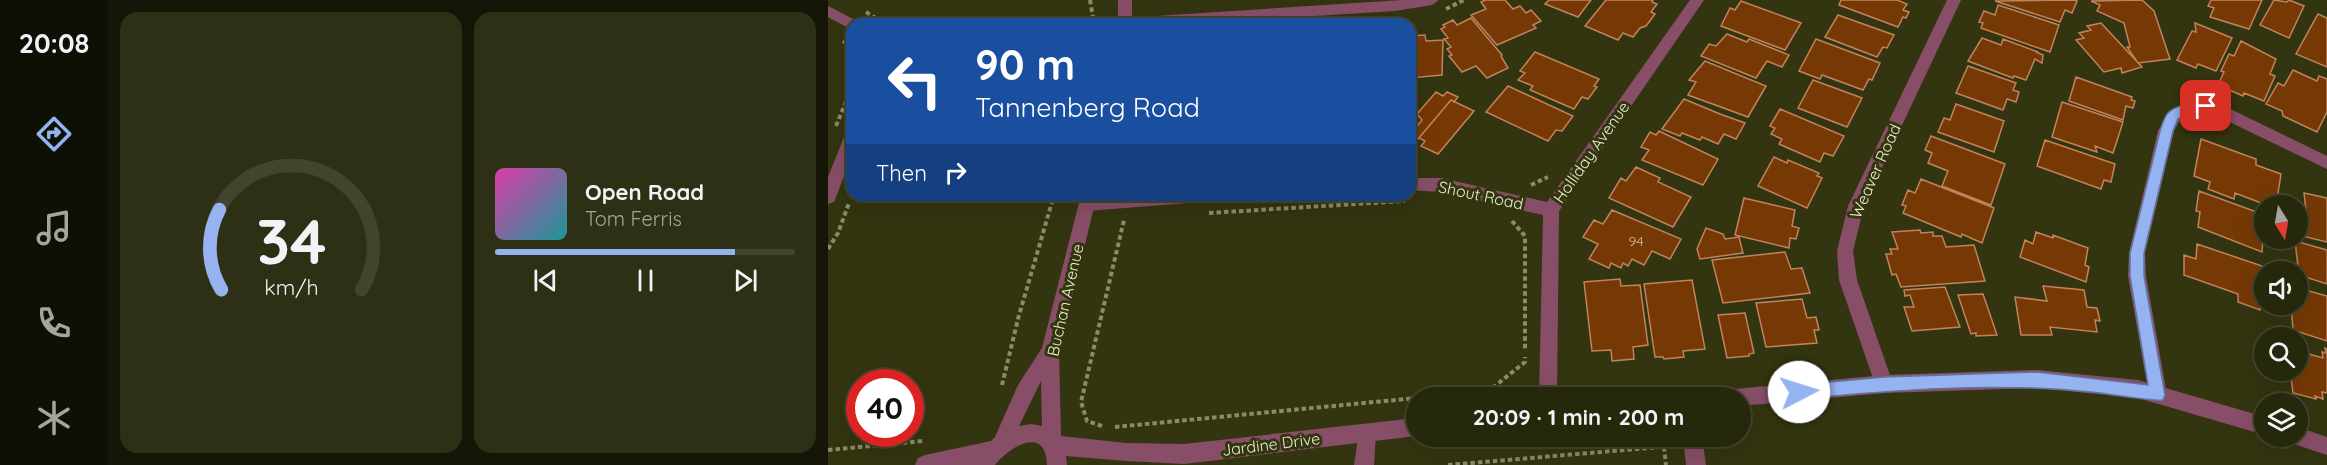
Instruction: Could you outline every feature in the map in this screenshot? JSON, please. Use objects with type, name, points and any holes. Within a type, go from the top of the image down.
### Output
[{"type":"street","points":[[1125,0],[1125,18]]},
{"type":"street","points":[[1204,18],[1395,6],[1432,0]]},
{"type":"street","name":"Holliday Avenue","points":[[1548,387],[1551,210],[1696,0]]},
{"type":"street","name":"Weaver Road","points":[[1884,384],[1848,280],[1845,250],[1856,206],[1954,0]]},
{"type":"street","points":[[828,11],[846,22]]},
{"type":"street","points":[[2158,395],[2137,276],[2137,253],[2166,131],[2173,116],[2190,107],[2215,108],[2327,163]]},
{"type":"street","points":[[828,197],[846,152]]},
{"type":"street","name":"Shout Road","points":[[1416,184],[1441,185],[1551,210]]},
{"type":"street","name":"Buchan Avenue","points":[[1057,465],[1050,351],[1088,201]]},
{"type":"street","points":[[983,465],[999,446],[1024,391],[1050,351]]},
{"type":"street","points":[[1751,396],[1884,384],[2037,379],[2138,389],[2254,423]]},
{"type":"street","name":"Jardine Drive","points":[[999,446],[1026,434],[1038,434],[1054,444],[1126,452],[1186,453],[1406,428]]},
{"type":"street","points":[[1364,465],[1367,433]]},
{"type":"street","points":[[2308,439],[2327,446]]},
{"type":"street","points":[[925,465],[999,446]]},
{"type":"street","points":[[1694,447],[1696,465]]},
{"type":"street","points":[[1147,465],[1186,453]]},
{"type":"path","points":[[1090,0],[1093,18]]},
{"type":"path","points":[[864,11],[875,18]]},
{"type":"path","points":[[833,134],[846,102]]},
{"type":"path","points":[[1523,183],[1533,185],[1547,178],[1554,170]]},
{"type":"path","points":[[828,249],[838,233],[850,201]]},
{"type":"path","points":[[1001,393],[1018,318],[1052,201]]},
{"type":"path","points":[[1202,213],[1340,203],[1411,201]]},
{"type":"path","points":[[1494,387],[1525,362],[1525,236],[1512,221],[1501,218]]},
{"type":"path","points":[[1134,219],[1123,220],[1078,402],[1087,421],[1107,428],[1406,399]]},
{"type":"path","points":[[828,450],[934,440]]},
{"type":"path","points":[[1448,465],[1664,447],[1666,465]]},
{"type":"building","points":[[1505,0],[1513,9],[1520,6],[1526,13],[1531,10],[1541,21],[1533,25],[1536,28],[1497,45],[1471,15],[1486,9],[1481,2]]},
{"type":"building","points":[[1549,0],[1591,0],[1578,17],[1545,4]]},
{"type":"building","points":[[1606,0],[1653,0],[1652,2],[1657,4],[1651,12],[1655,14],[1646,26],[1640,28],[1633,37],[1623,33],[1618,40],[1585,26]]},
{"type":"building","points":[[1841,0],[1897,0],[1907,4],[1903,10],[1909,12],[1906,18],[1903,17],[1898,27],[1839,5]]},
{"type":"building","points":[[2142,0],[2154,11],[2170,59],[2138,63],[2127,47],[2130,47],[2124,23],[2097,11],[2100,5],[2091,1]]},
{"type":"building","points":[[2211,0],[2262,0],[2249,29],[2210,17],[2214,8],[2208,6]]},
{"type":"building","points":[[2274,0],[2287,2],[2289,0],[2304,6],[2289,38],[2260,25]]},
{"type":"building","points":[[1741,1],[1801,23],[1785,50],[1721,26],[1730,8],[1735,10]]},
{"type":"building","points":[[1995,1],[2077,1],[2072,13],[2065,10],[2060,22]]},
{"type":"building","points":[[1998,5],[2059,25],[2050,52],[1981,28],[1983,23],[1979,22],[1984,11],[1995,15]]},
{"type":"building","points":[[2318,14],[2327,18],[2327,67],[2296,54]]},
{"type":"building","points":[[1838,15],[1894,35],[1887,48],[1883,47],[1877,57],[1825,37]]},
{"type":"building","points":[[1471,18],[1502,55],[1508,68],[1487,78],[1476,66],[1462,72],[1449,56],[1452,55],[1447,49],[1451,47],[1444,39],[1448,38],[1441,29],[1445,27],[1443,25],[1453,20],[1457,25]]},
{"type":"building","points":[[2101,23],[2142,67],[2122,73],[2121,68],[2104,72],[2076,40],[2084,38],[2079,33],[2091,30],[2087,26]]},
{"type":"building","points":[[2195,23],[2232,38],[2216,71],[2198,64],[2196,68],[2177,60],[2192,31],[2196,32]]},
{"type":"building","points":[[1727,34],[1747,42],[1749,39],[1789,55],[1782,67],[1767,61],[1756,78],[1701,56],[1709,44],[1716,46]]},
{"type":"building","points":[[1425,35],[1426,41],[1443,40],[1442,75],[1416,77],[1416,36]]},
{"type":"building","points":[[1982,38],[2001,45],[2003,39],[2038,52],[2036,52],[2043,55],[2042,63],[2035,59],[2026,80],[2014,76],[2013,78],[1968,61]]},
{"type":"building","points":[[1816,39],[1880,63],[1872,80],[1869,79],[1863,90],[1822,75],[1820,79],[1799,71]]},
{"type":"building","points":[[2241,41],[2276,59],[2270,74],[2275,76],[2264,101],[2244,93],[2243,96],[2218,85],[2224,72],[2221,71],[2229,54],[2234,56]]},
{"type":"building","points":[[1535,52],[1599,79],[1594,86],[1597,87],[1588,99],[1582,97],[1574,109],[1530,90],[1533,86],[1518,80],[1525,73],[1520,71]]},
{"type":"building","points":[[1705,61],[1766,86],[1748,117],[1688,95],[1696,82],[1689,80]]},
{"type":"building","points":[[1968,66],[2016,83],[2013,90],[2019,92],[2016,102],[2007,99],[2003,110],[1956,93]]},
{"type":"building","points":[[2293,70],[2317,81],[2319,76],[2327,79],[2327,112],[2317,132],[2283,116],[2282,111],[2266,104],[2278,83],[2284,86]]},
{"type":"building","points":[[2076,77],[2132,97],[2131,100],[2135,101],[2133,108],[2126,106],[2123,120],[2069,101]]},
{"type":"building","points":[[1813,80],[1862,98],[1847,127],[1798,108]]},
{"type":"building","points":[[1508,86],[1573,116],[1562,131],[1556,130],[1548,141],[1486,112]]},
{"type":"building","points":[[1436,92],[1443,96],[1447,92],[1458,97],[1454,102],[1451,100],[1418,139],[1416,128],[1422,120],[1417,114]]},
{"type":"building","points":[[1684,99],[1745,123],[1736,139],[1724,134],[1718,144],[1702,137],[1700,140],[1682,133],[1680,136],[1662,129]]},
{"type":"building","points":[[1451,100],[1474,111],[1438,154],[1421,146],[1425,141],[1419,138]]},
{"type":"building","points":[[2062,102],[2123,122],[2113,153],[2095,146],[2097,152],[2052,137]]},
{"type":"building","points":[[1956,104],[2004,121],[1994,152],[1938,132],[1944,118],[1950,120]]},
{"type":"building","points":[[1780,109],[1844,136],[1833,156],[1824,153],[1820,162],[1779,144],[1782,139],[1771,134],[1775,128],[1770,126]]},
{"type":"building","points":[[1659,131],[1718,159],[1703,185],[1642,160],[1649,150],[1641,147],[1650,132],[1656,135]]},
{"type":"building","points":[[1931,136],[2005,164],[1991,205],[1942,186],[1948,171],[1928,163],[1932,153],[1925,150]]},
{"type":"building","points":[[2201,139],[2256,159],[2256,165],[2281,174],[2278,195],[2254,195],[2254,200],[2235,193],[2234,199],[2208,189],[2210,182],[2194,176]]},
{"type":"building","points":[[2045,140],[2115,164],[2111,182],[2104,180],[2101,189],[2037,166]]},
{"type":"building","points":[[1774,157],[1787,163],[1788,160],[1819,173],[1817,176],[1822,178],[1807,208],[1758,186]]},
{"type":"building","points":[[1636,167],[1660,178],[1658,182],[1691,197],[1673,227],[1609,198],[1621,178],[1626,181]]},
{"type":"building","points":[[1921,179],[1994,208],[1982,243],[1962,234],[1961,237],[1903,213],[1906,206],[1902,205],[1908,190],[1915,193]]},
{"type":"building","points":[[2199,191],[2254,211],[2254,249],[2198,227],[2200,212],[2196,211]]},
{"type":"building","points":[[2304,193],[2327,198],[2327,242],[2308,237],[2308,195]]},
{"type":"building","points":[[1744,198],[1795,210],[1792,226],[1799,228],[1796,239],[1790,238],[1789,248],[1735,235]]},
{"type":"building","points":[[1612,210],[1681,239],[1670,259],[1652,251],[1644,265],[1632,259],[1628,266],[1623,263],[1621,268],[1611,263],[1609,268],[1589,259],[1598,244],[1583,237],[1594,220],[1603,224]]},
{"type":"building","points":[[1706,228],[1723,234],[1725,239],[1739,237],[1743,253],[1700,259],[1697,249]]},
{"type":"building","points":[[1920,230],[1921,233],[1933,232],[1933,236],[1942,236],[1946,247],[1974,245],[1985,281],[1901,287],[1896,274],[1892,275],[1886,254],[1892,254],[1890,249],[1898,249],[1892,232]]},
{"type":"building","points":[[2036,232],[2053,238],[2053,235],[2088,248],[2085,265],[2089,267],[2086,282],[2020,257],[2025,240],[2033,244]]},
{"type":"building","points":[[2197,244],[2254,263],[2254,308],[2238,302],[2238,294],[2184,275],[2184,255],[2196,259]]},
{"type":"building","points":[[2308,245],[2327,250],[2327,284],[2308,278],[2308,261],[2297,261],[2296,249],[2308,249]]},
{"type":"building","points":[[1785,252],[1791,269],[1802,268],[1810,293],[1723,303],[1712,260]]},
{"type":"building","points":[[1620,279],[1621,286],[1640,285],[1648,345],[1633,347],[1634,359],[1612,361],[1611,350],[1592,351],[1584,282]]},
{"type":"building","points":[[1692,280],[1705,349],[1683,351],[1684,357],[1664,359],[1655,357],[1644,284]]},
{"type":"building","points":[[2043,286],[2084,290],[2087,307],[2097,308],[2100,321],[2095,320],[2097,332],[2050,327],[2052,335],[2021,335],[2015,297],[2047,301]]},
{"type":"building","points":[[1945,287],[1960,327],[1912,331],[1904,307],[1914,307],[1910,295],[1905,296],[1904,290]]},
{"type":"building","points":[[2308,291],[2327,296],[2327,341],[2308,335],[2308,327],[2293,327],[2292,315],[2308,315]]},
{"type":"building","points":[[1983,294],[1997,335],[1976,336],[1976,333],[1971,334],[1958,295]]},
{"type":"building","points":[[1802,299],[1807,318],[1816,317],[1819,330],[1814,330],[1817,343],[1766,347],[1756,303]]},
{"type":"building","points":[[1745,313],[1754,353],[1749,356],[1727,358],[1718,315]]},
{"type":"building","points":[[2325,348],[2327,349],[2327,393],[2322,392],[2323,399],[2315,396],[2316,399],[2308,397],[2308,393],[2293,393],[2291,381],[2308,381],[2308,354],[2323,358],[2322,352],[2326,353]]},
{"type":"route","points":[[1799,392],[1884,384],[2037,379],[2138,389],[2158,395],[2137,276],[2137,253],[2166,131],[2173,116],[2190,107],[2206,106]]}]
